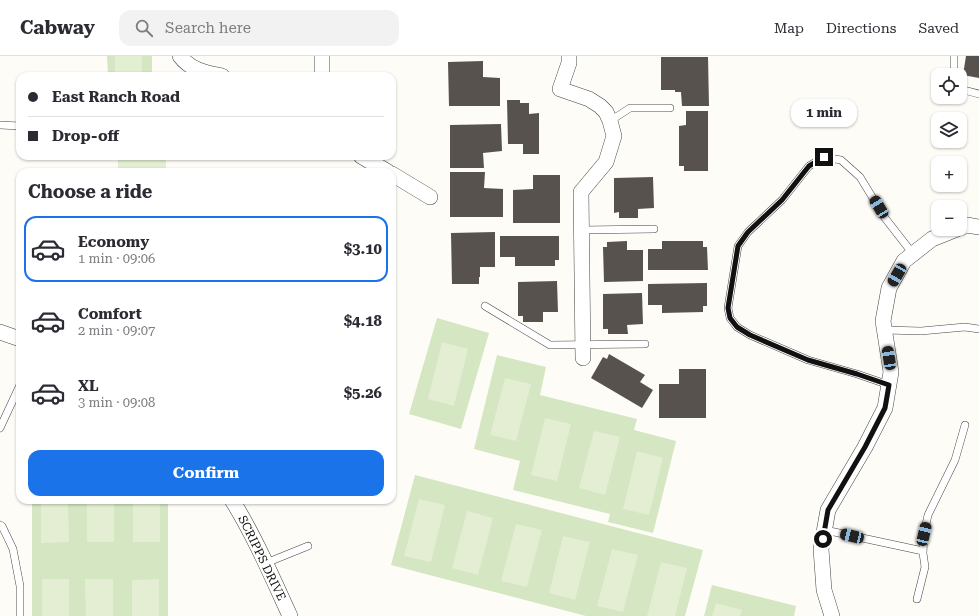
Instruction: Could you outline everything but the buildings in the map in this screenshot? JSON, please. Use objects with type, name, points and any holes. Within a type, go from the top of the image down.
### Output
[{"type":"street","points":[[180,56],[194,68],[204,72]]},
{"type":"street","points":[[322,56],[322,72]]},
{"type":"street","points":[[568,56],[569,63],[560,89],[589,99],[600,106],[606,112],[614,136],[606,162],[581,192],[583,351]]},
{"type":"street","points":[[368,160],[381,168]]},
{"type":"street","points":[[396,176],[430,197]]},
{"type":"street","points":[[967,225],[979,227]]},
{"type":"street","points":[[832,616],[824,590],[821,549],[828,510],[865,447],[885,408],[891,372],[883,321],[889,288],[904,261],[932,239],[940,236]]},
{"type":"street","points":[[0,332],[16,338]]},
{"type":"street","name":"SCRIPPS DRIVE","points":[[234,504],[260,550],[290,616]]},
{"type":"lane","points":[[954,56],[954,68]]},
{"type":"lane","points":[[967,91],[979,94]]},
{"type":"lane","points":[[610,121],[630,108],[670,108]]},
{"type":"lane","points":[[0,126],[16,126]]},
{"type":"lane","points":[[889,385],[808,360],[750,335],[737,327],[730,318],[728,308],[738,246],[748,232],[782,200],[809,166],[824,157],[842,160],[860,177],[885,218],[913,254]]},
{"type":"lane","points":[[582,230],[654,229]]},
{"type":"lane","points":[[485,306],[550,345],[583,351],[645,344]]},
{"type":"lane","points":[[885,330],[921,331],[965,327],[979,329]]},
{"type":"lane","points":[[0,428],[16,394]]},
{"type":"lane","points":[[917,599],[925,566],[923,551],[924,534],[928,515],[955,460],[965,425]]},
{"type":"lane","points":[[0,525],[2,526],[13,549],[20,586],[20,616]]},
{"type":"lane","points":[[825,530],[923,551]]},
{"type":"lane","points":[[266,563],[308,546]]},
{"type":"green space","points":[[107,56],[152,56],[152,72],[108,72]]},
{"type":"green space","points":[[115,56],[142,56],[142,72],[115,72]]},
{"type":"green space","points":[[118,160],[166,160],[166,168],[118,168]]},
{"type":"green space","points":[[437,318],[489,333],[461,429],[409,414]]},
{"type":"green space","points":[[442,342],[468,349],[454,406],[428,399]]},
{"type":"green space","points":[[497,355],[546,367],[540,395],[637,419],[634,430],[676,441],[653,533],[608,522],[610,514],[513,490],[520,461],[474,449]]},
{"type":"green space","points":[[505,378],[531,384],[516,441],[490,435]]},
{"type":"green space","points":[[545,418],[571,424],[557,481],[531,475]]},
{"type":"green space","points":[[594,431],[620,437],[605,495],[579,488]]},
{"type":"green space","points":[[637,451],[663,458],[649,515],[623,509]]},
{"type":"green space","points":[[415,475],[703,550],[685,616],[586,616],[391,565]]},
{"type":"green space","points":[[419,499],[445,505],[431,562],[404,556]]},
{"type":"green space","points":[[32,504],[168,504],[168,616],[32,616]]},
{"type":"green space","points":[[41,504],[68,504],[69,542],[41,543]]},
{"type":"green space","points":[[87,504],[114,504],[114,542],[87,542]]},
{"type":"green space","points":[[133,504],[160,504],[160,542],[133,542]]},
{"type":"green space","points":[[467,511],[493,518],[478,575],[452,568]]},
{"type":"green space","points":[[516,524],[542,530],[527,587],[501,581]]},
{"type":"green space","points":[[563,536],[590,542],[575,600],[549,593]]},
{"type":"green space","points":[[612,549],[638,555],[623,612],[597,606]]},
{"type":"green space","points":[[661,562],[687,568],[675,616],[647,616]]},
{"type":"green space","points":[[42,579],[69,579],[69,616],[42,616]]},
{"type":"green space","points":[[85,579],[113,579],[113,616],[86,616]]},
{"type":"green space","points":[[159,579],[159,616],[132,616],[132,580]]},
{"type":"green space","points":[[712,585],[796,606],[794,616],[704,616]]},
{"type":"green space","points":[[716,603],[742,610],[740,616],[712,616]]},
{"type":"route","points":[[823,539],[828,510],[865,447],[885,408],[889,385],[808,360],[750,335],[737,327],[730,318],[728,308],[738,246],[748,232],[782,200],[809,166],[824,157]]}]
